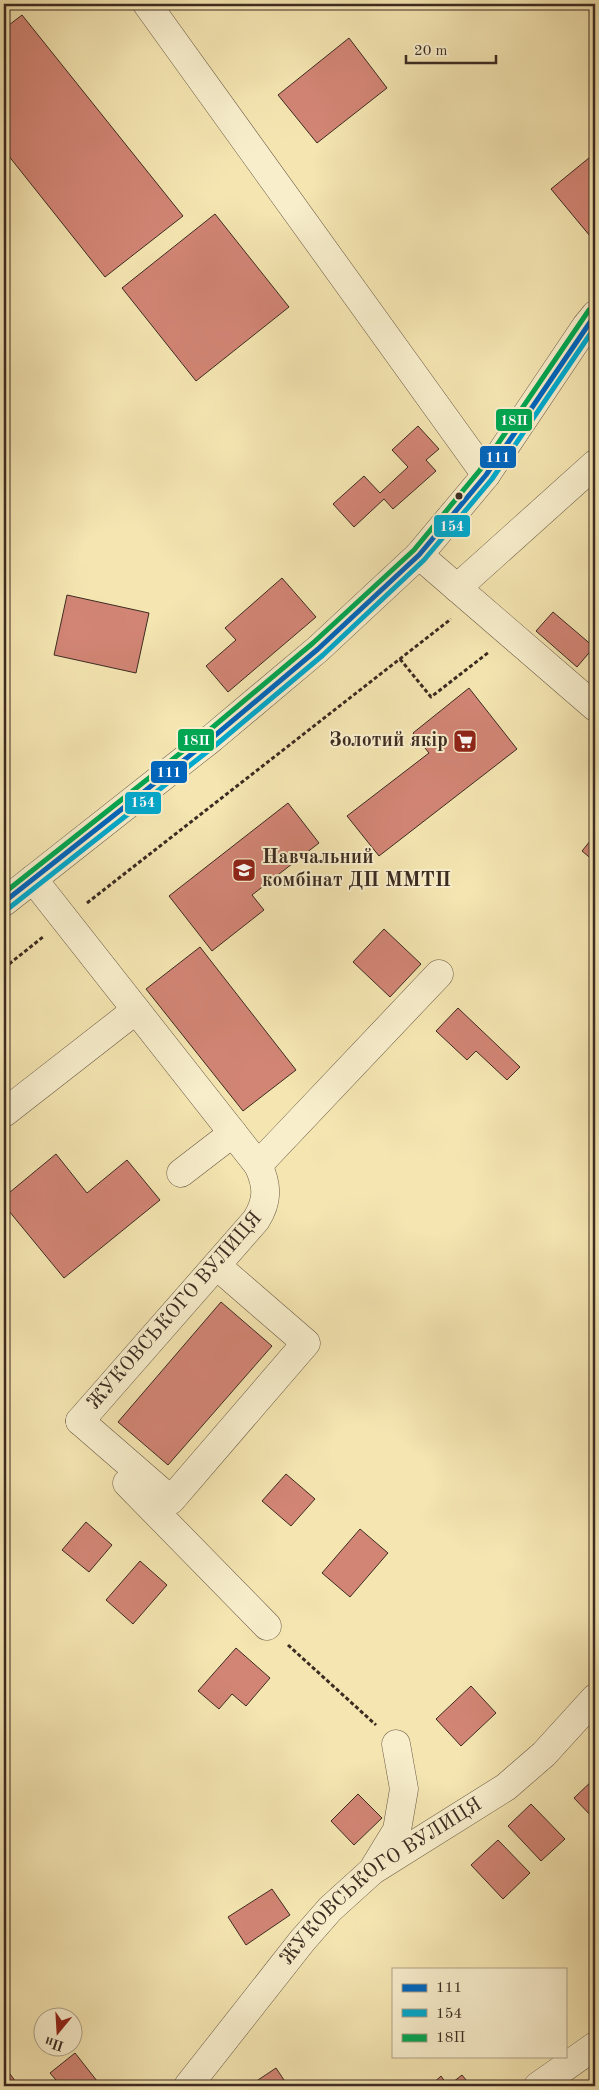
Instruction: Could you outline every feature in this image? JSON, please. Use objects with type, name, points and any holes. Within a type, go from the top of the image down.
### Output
[{"type":"street","points":[[147,4],[486,475]]},
{"type":"street","points":[[4,902],[212,738],[318,649],[419,555],[486,475],[592,325]]},
{"type":"street","points":[[465,595],[595,464]]},
{"type":"street","points":[[419,555],[595,707]]},
{"type":"street","name":"ЖУКОВСЬКОГО ВУЛИЦЯ","points":[[33,879],[258,1165],[265,1179],[267,1194],[264,1208],[256,1220],[80,1422],[89,1444],[267,1626]]},
{"type":"street","points":[[258,1165],[439,974]]},
{"type":"street","points":[[4,1113],[136,1010]]},
{"type":"street","points":[[181,1173],[233,1133]]},
{"type":"street","points":[[80,1422],[171,1500],[306,1343],[217,1266]]},
{"type":"street","name":"ЖУКОВСЬКОГО ВУЛИЦЯ","points":[[188,2086],[302,1941],[330,1909],[372,1871],[506,1786],[544,1754],[595,1698]]},
{"type":"street","points":[[372,1871],[397,1830],[404,1789],[396,1744]]},
{"type":"street","points":[[538,2086],[595,2046]]},
{"type":"path","points":[[4,968],[400,659],[465,595]]},
{"type":"path","points":[[400,659],[430,697],[511,634]]},
{"type":"path","points":[[267,1626],[396,1744]]},
{"type":"building","points":[[22,15],[183,216],[105,277],[4,150],[4,19],[9,25]]},
{"type":"building","points":[[349,38],[387,88],[317,143],[278,95]]},
{"type":"building","points":[[595,153],[595,242],[551,189]]},
{"type":"building","points":[[215,214],[289,307],[196,381],[122,288]]},
{"type":"building","points":[[418,426],[439,449],[426,460],[436,471],[393,509],[384,499],[354,527],[333,504],[364,476],[380,493],[408,467],[392,450]]},
{"type":"building","points":[[282,578],[316,617],[228,692],[206,666],[236,640],[225,628]]},
{"type":"building","points":[[67,595],[149,613],[136,673],[54,655]]},
{"type":"building","points":[[553,612],[594,647],[577,667],[536,631]]},
{"type":"building","points":[[469,688],[517,749],[379,856],[347,816],[429,753],[413,733]]},
{"type":"building","points":[[288,803],[319,843],[252,895],[264,910],[212,951],[169,896]]},
{"type":"building","points":[[595,835],[595,862],[582,851]]},
{"type":"building","points":[[384,929],[421,964],[390,997],[353,962]]},
{"type":"building","points":[[200,947],[296,1070],[243,1111],[146,989]]},
{"type":"building","points":[[458,1008],[520,1067],[507,1080],[476,1051],[467,1060],[436,1031]]},
{"type":"building","points":[[56,1154],[87,1193],[127,1160],[160,1200],[64,1278],[4,1205],[4,1197]]},
{"type":"building","points":[[221,1302],[272,1346],[168,1465],[118,1422]]},
{"type":"building","points":[[286,1474],[315,1499],[291,1526],[262,1501]]},
{"type":"building","points":[[86,1522],[112,1545],[89,1572],[62,1550]]},
{"type":"building","points":[[360,1529],[388,1553],[350,1597],[322,1573]]},
{"type":"building","points":[[140,1561],[167,1585],[133,1624],[106,1600]]},
{"type":"building","points":[[236,1648],[270,1678],[246,1706],[232,1694],[219,1709],[198,1691]]},
{"type":"building","points":[[471,1686],[496,1713],[461,1746],[436,1719]]},
{"type":"building","points":[[595,1778],[595,1820],[574,1798]]},
{"type":"building","points":[[358,1794],[382,1818],[354,1845],[331,1821]]},
{"type":"building","points":[[531,1804],[565,1839],[541,1861],[508,1826]]},
{"type":"building","points":[[498,1840],[530,1873],[503,1899],[471,1865]]},
{"type":"building","points":[[272,1889],[290,1915],[246,1945],[228,1917]]},
{"type":"building","points":[[69,2058],[79,2058],[101,2086],[61,2086],[50,2073]]},
{"type":"building","points":[[4,2066],[19,2086],[4,2086]]},
{"type":"building","points":[[276,2068],[288,2086],[249,2086]]},
{"type":"building","points":[[462,2075],[471,2086],[448,2086]]},
{"type":"building","points":[[441,2076],[448,2086],[430,2086]]},
{"type":"transit line","name":"18П","points":[[4,893],[207,732],[313,643],[414,550],[480,470],[589,310]]},
{"type":"transit line","name":"111","points":[[4,902],[212,738],[318,649],[419,555],[486,475],[595,315]]},
{"type":"transit line","name":"154","points":[[9,908],[217,744],[323,655],[424,560],[492,479],[595,327]]},
{"type":"place","name":"Золотий якір","points":[[465,741]]},
{"type":"place","name":"Навчальний комбінат ДП ММТП","points":[[244,870]]}]
